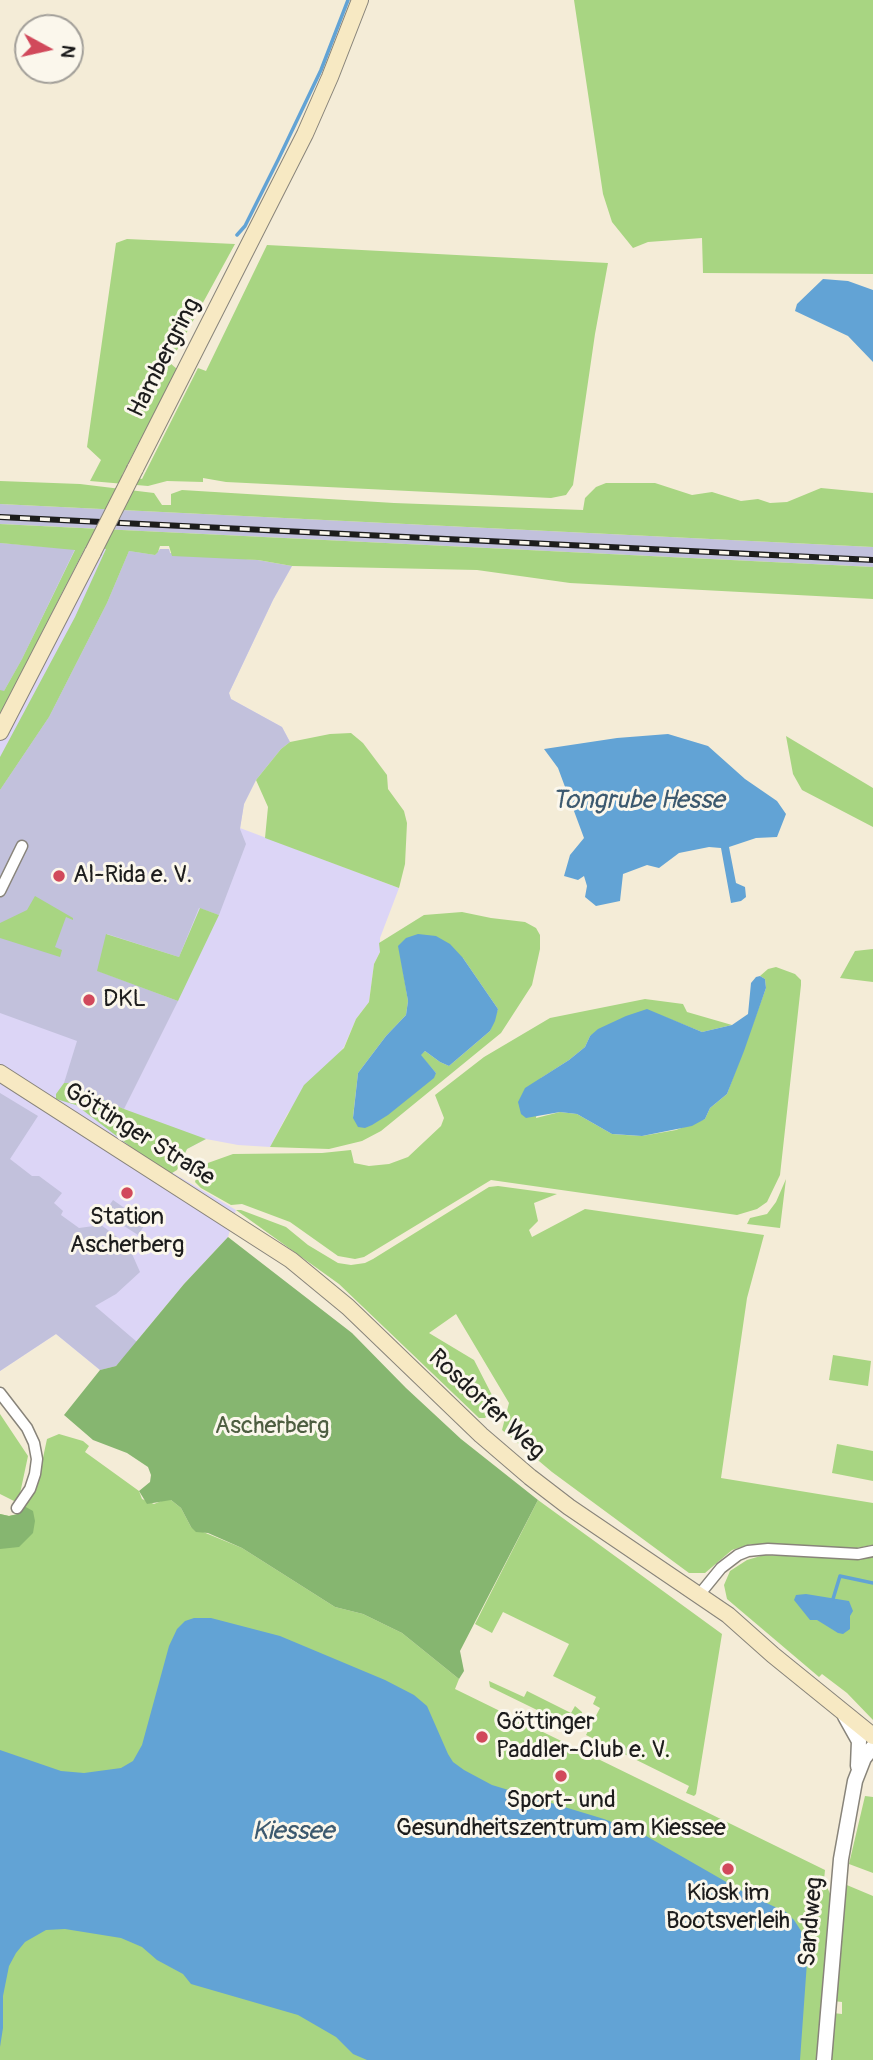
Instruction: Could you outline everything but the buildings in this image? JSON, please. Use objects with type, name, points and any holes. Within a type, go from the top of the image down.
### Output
[{"type":"main road","name":"Hambergring","points":[[0,732],[305,134],[331,77],[360,0]]},
{"type":"main road","name":"Göttinger Straße","points":[[0,1073],[253,1235]]},
{"type":"main road","name":"Rosdorfer Weg","points":[[253,1235],[291,1260],[348,1307],[481,1435],[530,1477],[699,1595],[724,1620],[773,1655],[873,1736]]},
{"type":"street","points":[[0,891],[22,846]]},
{"type":"street","points":[[0,1393],[27,1428],[36,1451],[35,1474],[30,1489],[17,1508]]},
{"type":"street","points":[[699,1595],[721,1568],[748,1551],[768,1549],[858,1554],[873,1551]]},
{"type":"street","points":[[843,1712],[859,1741],[857,1773]]},
{"type":"street","name":"Sandweg","points":[[824,2060],[837,1888],[853,1788],[864,1758],[873,1747]]},
{"type":"street","name":"Sandweg","points":[[853,1788],[873,1758]]},
{"type":"shaded area","points":[[0,504],[873,547],[873,567],[0,524]]},
{"type":"shaded area","points":[[0,543],[83,550],[86,545],[158,552],[160,549],[169,549],[170,553],[292,566],[229,693],[231,699],[282,727],[290,742],[256,780],[244,804],[240,828],[399,888],[380,938],[380,952],[374,964],[369,1002],[356,1019],[344,1047],[288,1113],[270,1147],[206,1139],[187,1149],[173,1173],[236,1210],[228,1237],[184,1284],[116,1366],[100,1370],[56,1334],[0,1371]]},
{"type":"shaded area","points":[[0,543],[75,549],[22,659],[0,698]]},
{"type":"shaded area","points":[[160,549],[169,549],[170,553],[258,560],[292,566],[229,693],[231,699],[282,727],[290,742],[256,780],[244,804],[240,829],[246,844],[219,915],[199,908],[179,957],[107,934],[98,971],[178,1001],[124,1109],[85,1092],[72,1083],[64,1083],[77,1041],[0,1013],[0,790],[49,717],[107,603],[129,551],[155,555]]},
{"type":"shaded area","points":[[0,1093],[38,1116],[10,1159],[32,1176],[39,1176],[62,1193],[54,1203],[63,1211],[61,1215],[79,1228],[101,1225],[128,1245],[140,1272],[116,1294],[95,1306],[137,1342],[116,1366],[100,1370],[56,1334],[0,1371]]},
{"type":"shaded area","points":[[113,1200],[143,1221],[144,1226],[138,1235],[104,1213]]},
{"type":"green space","points":[[574,0],[873,0],[873,274],[703,273],[702,238],[648,242],[633,248],[612,222],[603,194]]},
{"type":"green space","points":[[127,239],[235,244],[170,363],[177,369],[122,475],[142,479],[198,368],[206,371],[267,245],[608,263],[573,485],[566,495],[551,498],[226,482],[203,478],[203,482],[167,481],[148,486],[90,481],[101,460],[87,447],[116,243]]},
{"type":"green space","points":[[0,481],[80,484],[154,493],[162,505],[171,505],[171,494],[182,490],[394,503],[583,510],[585,498],[596,487],[606,483],[655,483],[692,495],[712,492],[741,501],[758,499],[770,503],[787,502],[821,488],[873,493],[873,547],[0,504]]},
{"type":"green space","points":[[0,524],[873,567],[873,599],[570,583],[477,570],[292,566],[258,560],[172,556],[169,546],[160,546],[155,555],[129,551],[107,603],[49,717],[0,790],[0,757],[75,617],[106,549],[86,546],[0,714],[0,690],[4,691],[22,659],[75,550],[0,543]]},
{"type":"green space","points":[[351,733],[363,743],[387,775],[388,789],[404,811],[407,823],[405,864],[399,888],[265,838],[268,807],[256,780],[281,749],[290,742]]},
{"type":"green space","points":[[786,736],[873,788],[873,827],[802,790],[793,774]]},
{"type":"green space","points":[[35,896],[73,918],[66,917],[55,947],[62,950],[60,957],[0,938],[0,923],[27,910]]},
{"type":"green space","points":[[200,908],[219,915],[178,1001],[97,971],[106,934],[179,957]]},
{"type":"green space","points":[[462,912],[525,922],[536,928],[540,935],[540,949],[532,985],[501,1033],[381,1131],[362,1141],[329,1149],[270,1147],[304,1085],[344,1048],[356,1019],[369,1002],[374,964],[380,952],[379,943],[424,915]],"holes":[[[399,946],[463,958],[498,1009],[490,1031],[449,1066],[425,1051],[420,1055],[436,1073],[353,1117],[358,1073],[406,1015],[408,1001]]]},
{"type":"green space","points":[[873,949],[873,982],[840,978],[855,951]]},
{"type":"green space","points":[[776,967],[795,974],[801,980],[801,985],[780,1175],[767,1202],[757,1209],[737,1215],[491,1180],[364,1257],[355,1259],[338,1256],[290,1222],[242,1204],[231,1205],[195,1182],[198,1171],[205,1164],[233,1154],[351,1150],[354,1163],[369,1166],[389,1164],[408,1157],[441,1126],[444,1118],[435,1095],[484,1057],[550,1018],[645,999],[683,1004],[687,1012],[732,1025],[702,1032],[647,1010],[590,1036],[585,1047],[541,1078],[536,1118],[560,1112],[577,1114],[612,1134],[642,1136],[676,1130],[705,1119],[710,1108],[727,1094],[766,988],[765,979],[760,976],[768,969]]},
{"type":"green space","points":[[64,1083],[72,1083],[85,1092],[124,1109],[206,1139],[187,1149],[177,1170],[165,1173],[76,1105],[56,1099],[56,1094]]},
{"type":"green space","points":[[786,1179],[780,1228],[747,1224],[750,1218],[767,1214],[776,1202]]},
{"type":"green space","points":[[489,1187],[557,1194],[534,1203],[538,1221],[529,1230],[532,1237],[585,1209],[764,1235],[747,1298],[721,1478],[873,1503],[873,1545],[857,1548],[751,1544],[732,1550],[705,1573],[689,1573],[552,1472],[502,1430],[509,1403],[456,1314],[429,1333],[474,1360],[493,1397],[493,1410],[485,1418],[479,1418],[339,1284],[236,1210],[286,1227],[308,1245],[338,1263],[351,1265],[373,1259]]},
{"type":"green space","name":"Ascherberg","points":[[228,1237],[352,1333],[461,1439],[538,1500],[460,1651],[464,1671],[459,1679],[402,1633],[363,1614],[335,1607],[242,1548],[208,1533],[196,1532],[181,1508],[171,1500],[147,1504],[139,1491],[150,1482],[148,1467],[127,1453],[93,1440],[64,1415],[100,1370],[116,1366],[184,1284]]},
{"type":"green space","points":[[833,1355],[871,1361],[868,1386],[829,1380]]},
{"type":"green space","points":[[0,1414],[28,1456],[18,1503],[0,1494]]},
{"type":"green space","name":"Kiessee","points":[[59,1434],[83,1441],[89,1446],[85,1452],[139,1491],[142,1499],[154,1504],[171,1500],[181,1508],[191,1527],[242,1548],[335,1607],[363,1614],[402,1633],[459,1679],[455,1689],[825,1870],[824,1880],[831,1896],[819,2060],[0,2060],[0,1514],[18,1514],[24,1506],[38,1481],[47,1439]]},
{"type":"green space","points":[[837,1444],[873,1451],[873,1481],[832,1473]]},
{"type":"green space","points":[[538,1500],[722,1634],[694,1796],[686,1793],[689,1786],[586,1735],[600,1708],[593,1704],[596,1697],[553,1676],[569,1644],[503,1612],[492,1633],[475,1624]]},
{"type":"green space","points":[[24,1506],[33,1511],[33,1533],[19,1547],[0,1549],[0,1514],[18,1514]]},
{"type":"green space","points":[[764,1555],[857,1559],[873,1557],[873,1720],[847,1693],[822,1674],[819,1677],[727,1599],[724,1585],[730,1571],[747,1560]]},
{"type":"green space","points":[[489,1681],[524,1697],[527,1691],[571,1713],[575,1706],[582,1712],[583,1720],[578,1730],[490,1687]]},
{"type":"green space","points":[[865,1796],[873,1797],[873,1873],[849,1864]]},
{"type":"green space","points":[[842,1883],[873,1896],[873,2060],[830,2060],[833,2013],[842,2014],[842,2002],[833,2001]]},
{"type":"water","points":[[823,279],[848,281],[873,290],[873,362],[848,336],[795,311],[797,304]]},
{"type":"water","name":"Tongrube Hesse","points":[[668,734],[708,746],[745,779],[777,801],[786,814],[777,837],[756,838],[729,847],[736,883],[745,887],[746,897],[741,901],[731,903],[721,848],[709,847],[679,853],[659,868],[647,865],[623,874],[620,901],[596,906],[585,897],[587,886],[584,876],[578,880],[564,876],[570,855],[584,838],[558,768],[544,749],[617,738]]},
{"type":"water","points":[[418,934],[436,936],[450,944],[463,958],[498,1009],[495,1021],[490,1031],[449,1066],[425,1051],[421,1055],[436,1073],[434,1078],[388,1115],[365,1128],[358,1127],[353,1118],[358,1073],[406,1015],[408,1001],[398,946],[406,938]]},
{"type":"water","points":[[760,976],[765,979],[766,988],[744,1051],[727,1094],[710,1108],[705,1119],[692,1126],[642,1136],[612,1134],[577,1114],[560,1112],[526,1118],[521,1114],[518,1102],[525,1088],[569,1060],[585,1047],[590,1036],[598,1029],[647,1009],[702,1032],[732,1025],[748,1014],[751,983]]},
{"type":"water","points":[[806,1594],[849,1601],[853,1611],[850,1616],[850,1629],[843,1634],[838,1633],[817,1620],[810,1620],[794,1600],[796,1595]]},
{"type":"water","name":"Kiessee","points":[[211,1618],[280,1636],[385,1680],[414,1695],[427,1706],[448,1754],[453,1762],[464,1770],[492,1785],[641,1833],[749,1895],[786,1912],[805,1937],[808,1948],[800,2060],[367,2060],[353,2054],[336,2037],[298,2015],[191,1984],[183,1974],[157,1960],[142,1947],[121,1938],[65,1929],[46,1930],[25,1942],[16,1953],[9,1966],[3,1996],[0,2047],[0,1750],[61,1771],[84,1773],[121,1768],[133,1761],[142,1745],[169,1646],[177,1629],[185,1621]]},
{"type":"waterway","points":[[237,235],[245,226],[321,70],[348,0]]},
{"type":"waterway","points":[[833,1599],[840,1576],[873,1583]]},
{"type":"railway","points":[[0,517],[873,560]]},
{"type":"place","name":"Al-Rida e. V.","points":[[59,876]]},
{"type":"place","name":"DKL","points":[[89,1000]]},
{"type":"place","name":"Station Ascherberg","points":[[127,1193]]},
{"type":"place","name":"Göttinger Paddler-Club e. V.","points":[[482,1737]]},
{"type":"place","name":"Sport- und Gesundheitszentrum am Kiessee","points":[[561,1776]]},
{"type":"place","name":"Kiosk im Bootsverleih","points":[[728,1869]]}]
